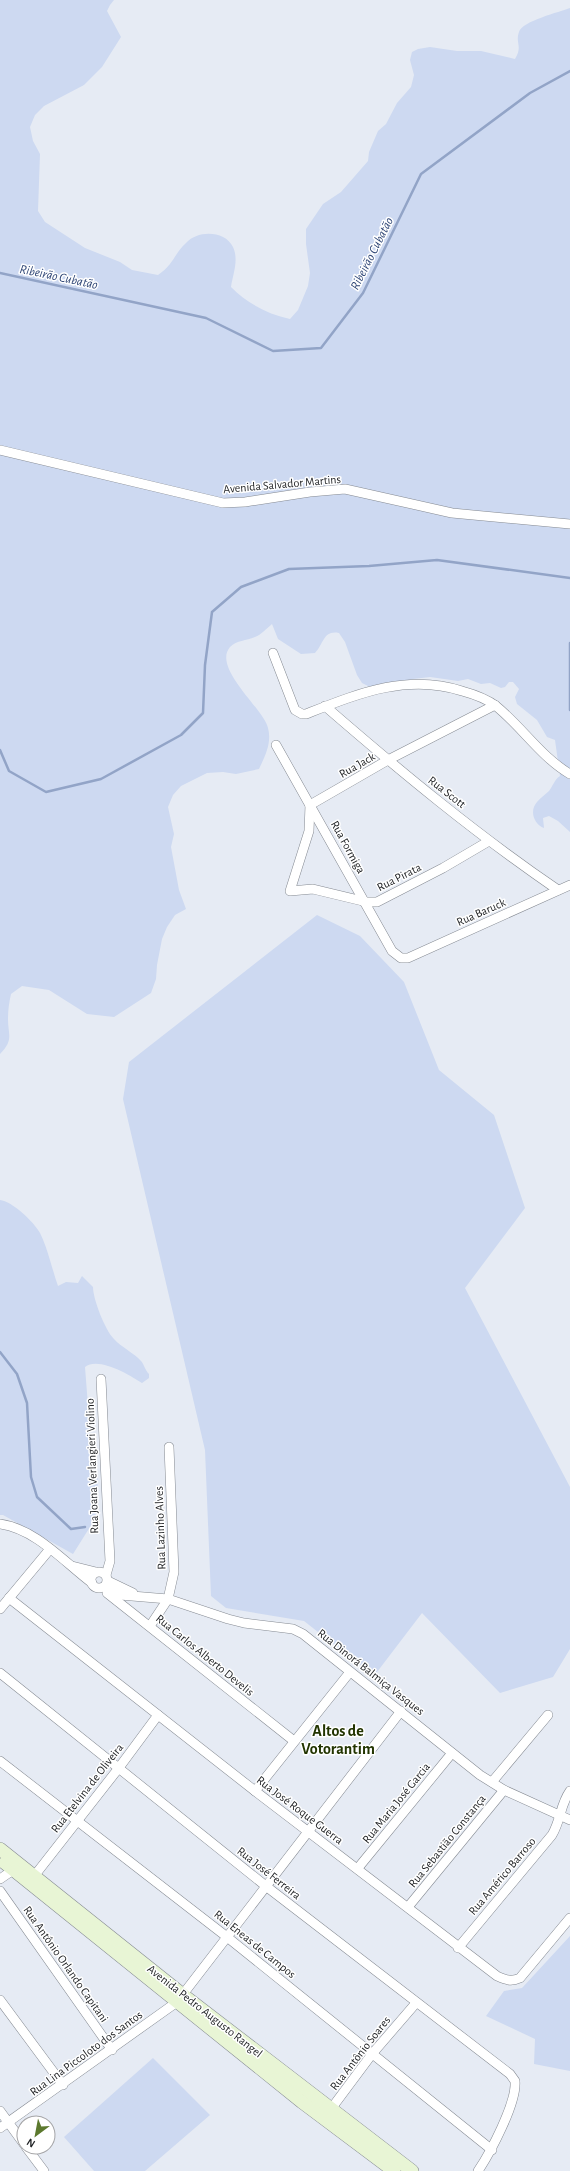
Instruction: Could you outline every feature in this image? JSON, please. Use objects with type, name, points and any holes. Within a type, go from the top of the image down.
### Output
[{"type":"street","name":"Avenida Salvador Martins","points":[[0,450],[224,502],[245,502],[310,492],[345,489],[452,513],[570,524]]},
{"type":"street","points":[[273,653],[295,710],[302,714],[306,714],[325,706],[372,691],[417,683],[454,688],[472,694],[495,705],[543,753],[570,774]]},
{"type":"street","name":"Rua Jack","points":[[310,805],[388,760],[495,705]]},
{"type":"street","name":"Rua Scott","points":[[325,706],[388,760],[489,841],[558,890]]},
{"type":"street","name":"Rua Formiga","points":[[276,745],[392,951],[402,958]]},
{"type":"street","name":"Rua Pirata","points":[[310,805],[309,831],[290,891],[313,889],[364,901],[377,902],[444,868],[489,841]]},
{"type":"street","name":"Rua Baruck","points":[[402,958],[408,958],[570,884]]},
{"type":"street","name":"Rua Joana Verlangieri Violino","points":[[101,1379],[108,1552],[103,1579]]},
{"type":"street","name":"Rua Lazinho Alves","points":[[150,1626],[168,1598],[174,1572],[169,1448]]},
{"type":"street","points":[[0,1524],[18,1528],[50,1549],[72,1566],[96,1588],[103,1579]]},
{"type":"street","points":[[0,1609],[50,1549]]},
{"type":"street","name":"Rua Carlos Alberto Develis","points":[[72,1566],[103,1579],[150,1626],[294,1741]]},
{"type":"street","name":"Rua Dinorá Balmiça Vasques","points":[[103,1579],[120,1595],[168,1598],[244,1623],[293,1629],[303,1634],[452,1753],[492,1782],[504,1790],[570,1820]]},
{"type":"street","name":"Rua José Roque Guerra","points":[[9,1598],[255,1791],[358,1868],[458,1948],[497,1976],[505,1980],[513,1981],[526,1973],[570,1918]]},
{"type":"street","points":[[255,1791],[350,1672]]},
{"type":"street","name":"Rua José Ferreira","points":[[0,1673],[267,1887],[510,2074],[515,2081],[514,2093],[492,2150]]},
{"type":"street","name":"Rua Lina Piccoloto dos Santos","points":[[0,2128],[112,2050],[180,1998],[267,1887],[401,1711]]},
{"type":"street","name":"Rua Etelvina de Oliveira","points":[[35,1875],[158,1715]]},
{"type":"street","points":[[492,1782],[548,1715]]},
{"type":"street","name":"Rua Maria José Garcia","points":[[358,1868],[452,1753]]},
{"type":"street","name":"Rua Eneas de Campos","points":[[0,1761],[227,1937],[492,2150]]},
{"type":"street","name":"Rua Sebastião Constança","points":[[408,1907],[504,1790]]},
{"type":"street","name":"Rua Américo Barroso","points":[[458,1948],[552,1835],[561,1817],[562,1806],[570,1791]]},
{"type":"street","name":"Avenida Pedro Augusto Rangel","points":[[0,1848],[35,1875],[324,2119],[394,2171]]},
{"type":"street","name":"Avenida Pedro Augusto Rangel","points":[[0,1860],[180,1998],[332,2108],[412,2171]]},
{"type":"street","points":[[0,1879],[13,1870]]},
{"type":"street","name":"Rua Antônio Orlando Capitani","points":[[0,1891],[112,2050]]},
{"type":"street","points":[[0,2000],[63,2085]]},
{"type":"street","name":"Rua Antônio Soares","points":[[324,2119],[372,2054],[416,2002]]},
{"type":"street","points":[[0,2111],[16,2133]]},
{"type":"street","points":[[478,2171],[492,2150]]},
{"type":"street","points":[[32,2155],[44,2171]]},
{"type":"shaded area","points":[[0,0],[114,0],[107,11],[121,37],[102,67],[84,85],[44,106],[35,115],[30,127],[33,141],[40,154],[38,211],[45,222],[85,248],[120,262],[132,270],[158,275],[171,263],[182,247],[191,239],[204,234],[224,237],[233,247],[236,257],[231,287],[251,303],[265,311],[290,319],[298,310],[308,286],[310,273],[306,244],[306,229],[323,204],[341,192],[368,161],[369,152],[378,131],[386,124],[397,103],[411,87],[414,75],[410,60],[412,52],[418,49],[430,47],[457,51],[481,51],[515,59],[519,48],[518,36],[522,28],[542,17],[570,8],[570,832],[558,821],[549,816],[543,818],[544,828],[535,820],[533,809],[560,776],[555,740],[547,737],[537,720],[517,704],[515,697],[519,689],[513,682],[509,682],[505,687],[501,688],[490,683],[481,684],[468,679],[458,681],[430,677],[413,679],[385,686],[368,686],[362,683],[357,675],[345,642],[339,633],[330,634],[324,638],[315,653],[301,654],[278,639],[272,624],[257,636],[239,642],[230,647],[226,656],[228,666],[233,677],[258,710],[268,728],[269,739],[266,754],[259,769],[236,774],[223,772],[207,773],[181,786],[173,795],[168,807],[174,834],[171,847],[179,890],[186,909],[175,915],[167,927],[162,939],[156,979],[151,993],[114,1017],[87,1014],[49,990],[22,986],[11,994],[8,1013],[9,1041],[0,1054]]},
{"type":"shaded area","points":[[317,915],[360,936],[404,982],[439,1070],[494,1115],[525,1208],[465,1288],[570,1487],[570,1649],[553,1677],[500,1693],[422,1613],[374,1676],[304,1621],[226,1608],[211,1596],[205,1450],[123,1099],[129,1062]]},
{"type":"shaded area","points":[[0,1200],[5,1201],[16,1208],[37,1228],[45,1246],[58,1286],[66,1282],[78,1283],[82,1276],[93,1287],[100,1314],[107,1329],[117,1342],[141,1361],[149,1374],[149,1378],[142,1383],[106,1365],[91,1364],[85,1367],[91,1445],[98,1480],[95,1519],[73,1554],[3,1515],[0,1515]]},
{"type":"shaded area","points":[[570,1936],[570,2071],[534,2064],[535,2039],[486,2016],[504,1991],[522,1988]]},
{"type":"shaded area","points":[[153,2058],[210,2115],[145,2171],[94,2171],[64,2137]]},
{"type":"waterway","name":"Ribeirão Cubatão","points":[[0,273],[206,318],[273,351],[321,348],[363,293],[421,174],[530,93],[570,71]]},
{"type":"waterway","points":[[0,750],[9,771],[46,792],[101,779],[181,735],[203,713],[205,665],[212,612],[241,587],[289,569],[369,566],[437,560],[570,578]]},
{"type":"waterway","name":"Ribeirão Cubatão","points":[[570,643],[570,710]]},
{"type":"waterway","points":[[0,1352],[17,1374],[27,1403],[31,1477],[37,1497],[71,1529],[85,1527]]},
{"type":"district","name":"Altos de Votorantim","points":[[338,1739]]}]
